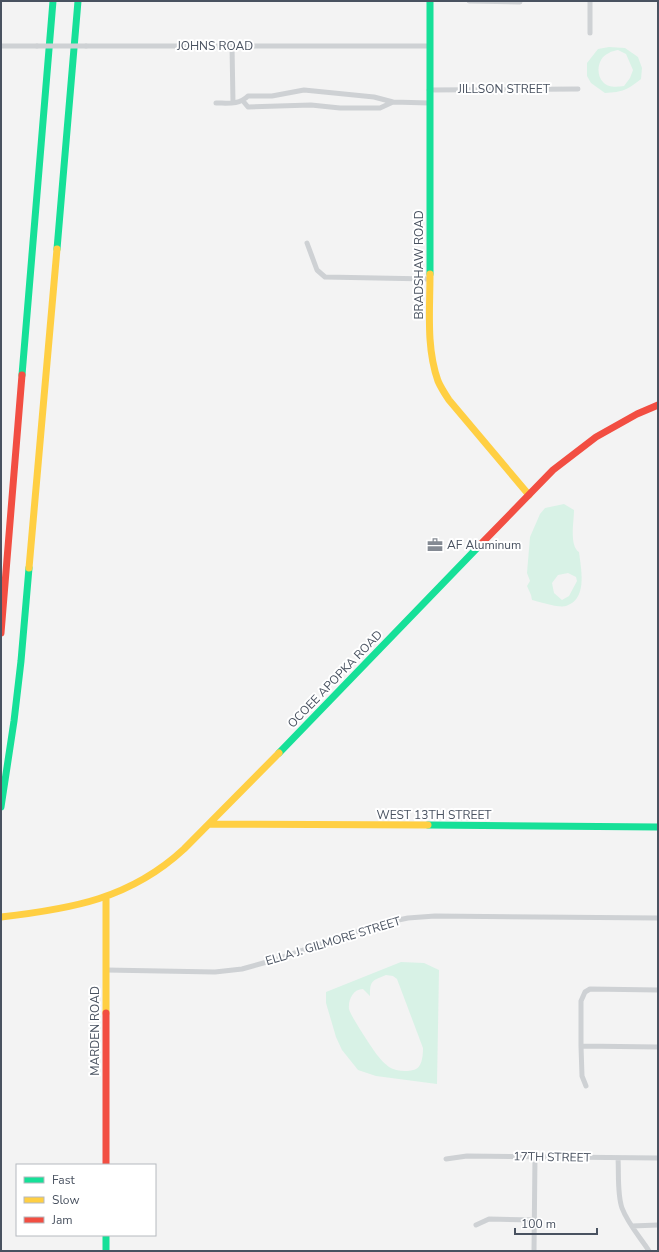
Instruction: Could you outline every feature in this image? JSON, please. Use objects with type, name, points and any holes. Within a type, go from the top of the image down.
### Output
[{"type":"main road","points":[[1,633],[53,1]]},
{"type":"main road","points":[[1,807],[14,721],[21,661],[78,1]]},
{"type":"main road","name":"BRADSHAW ROAD","points":[[430,1],[430,342],[433,364],[439,383],[449,400],[529,495]]},
{"type":"main road","name":"OCOEE APOPKA ROAD","points":[[1,917],[64,909],[106,898],[144,879],[167,863],[186,848],[210,824],[553,470],[596,437],[637,414],[658,405]]},
{"type":"main road","name":"WEST 13TH STREET","points":[[210,824],[658,827]]},
{"type":"main road","name":"MARDEN ROAD","points":[[106,898],[106,1164]]},
{"type":"main road","points":[[106,1236],[106,1251]]},
{"type":"street","points":[[469,1],[520,2]]},
{"type":"street","points":[[590,1],[590,33]]},
{"type":"street","name":"JOHNS ROAD","points":[[1,46],[429,46]]},
{"type":"street","points":[[232,46],[233,103]]},
{"type":"street","name":"JILLSON STREET","points":[[429,90],[578,89]]},
{"type":"street","points":[[216,103],[233,103],[243,101],[248,96],[272,96],[304,90],[374,97],[393,102],[429,103]]},
{"type":"street","points":[[243,101],[248,107],[311,105],[340,108],[380,108],[393,102]]},
{"type":"street","points":[[307,243],[317,270],[325,277],[430,279]]},
{"type":"street","name":"ELLA J. GILMORE STREET","points":[[106,970],[215,972],[242,969],[274,960],[379,924],[408,918],[446,916],[658,918]]},
{"type":"street","points":[[586,1086],[582,1076],[581,1046],[581,1001],[584,992],[590,989],[658,990]]},
{"type":"street","points":[[581,1046],[658,1047]]},
{"type":"street","name":"17TH STREET","points":[[446,1159],[467,1156],[658,1158]]},
{"type":"street","points":[[534,1156],[534,1251]]},
{"type":"street","points":[[618,1158],[619,1194],[621,1207],[649,1251]]},
{"type":"street","points":[[476,1225],[489,1219],[534,1220]]},
{"type":"street","points":[[632,1226],[658,1225]]},
{"type":"green space","points":[[609,47],[625,48],[638,57],[642,68],[641,79],[624,90],[605,93],[591,83],[587,76],[587,63],[598,49]],"holes":[[[618,50],[626,54],[633,70],[630,78],[624,86],[613,87],[605,84],[601,79],[598,70],[602,58],[610,52]]]},
{"type":"green space","points":[[564,504],[574,510],[573,539],[576,549],[579,552],[582,583],[578,597],[566,606],[554,606],[532,600],[527,586],[530,581],[527,573],[530,537],[540,514],[545,508]],"holes":[[[568,573],[576,577],[577,581],[569,596],[562,600],[554,593],[552,583],[558,575]]]},
{"type":"green space","points":[[401,962],[424,963],[439,970],[437,1084],[376,1076],[358,1070],[342,1050],[336,1037],[326,1003],[326,992]],"holes":[[[386,975],[393,976],[397,979],[423,1048],[420,1065],[416,1069],[410,1071],[394,1069],[383,1062],[375,1053],[349,1009],[350,999],[356,991],[363,989],[370,996],[371,984],[373,982]]]},
{"type":"traffic: fast","points":[[22,375],[53,1]]},
{"type":"traffic: fast","points":[[57,249],[78,1]]},
{"type":"traffic: fast","points":[[430,1],[430,274]]},
{"type":"traffic: fast","points":[[279,753],[480,545]]},
{"type":"traffic: fast","points":[[1,807],[14,721],[29,568]]},
{"type":"traffic: fast","points":[[428,825],[658,827]]},
{"type":"traffic: fast","points":[[106,1236],[106,1251]]},
{"type":"traffic: slow","points":[[29,568],[57,249]]},
{"type":"traffic: slow","points":[[430,274],[430,342],[434,368],[438,381],[449,400],[529,495]]},
{"type":"traffic: slow","points":[[1,917],[52,910],[98,899],[142,880],[164,866],[184,849],[279,753]]},
{"type":"traffic: slow","points":[[210,824],[428,825]]},
{"type":"traffic: slow","points":[[106,898],[106,1013]]},
{"type":"traffic: jam","points":[[1,633],[22,375]]},
{"type":"traffic: jam","points":[[480,545],[553,470],[596,437],[637,414],[658,405]]},
{"type":"traffic: jam","points":[[106,1013],[106,1164]]},
{"type":"place","name":"AF Aluminum","points":[[435,545]]}]
